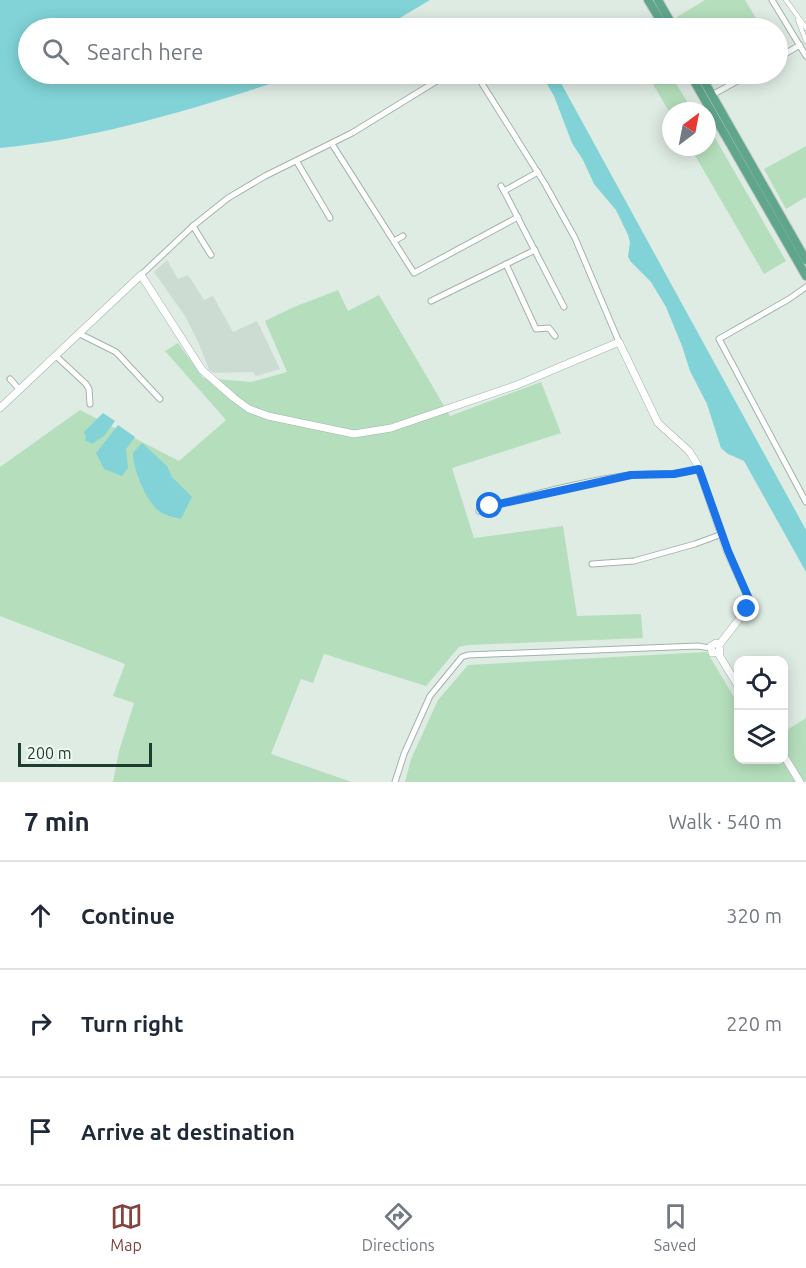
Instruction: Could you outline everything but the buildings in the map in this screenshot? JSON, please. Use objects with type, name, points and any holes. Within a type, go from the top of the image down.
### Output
[{"type":"main road","points":[[648,0],[658,18]]},
{"type":"main road","points":[[658,0],[668,18]]},
{"type":"main road","points":[[696,84],[806,276]]},
{"type":"main road","points":[[706,84],[806,260]]},
{"type":"street","points":[[772,0],[783,18]]},
{"type":"street","points":[[786,0],[806,28]]},
{"type":"street","points":[[797,17],[806,40]]},
{"type":"street","points":[[788,26],[806,56]]},
{"type":"street","points":[[788,51],[800,45]]},
{"type":"street","points":[[0,408],[217,206],[243,189],[352,134],[432,84]]},
{"type":"street","points":[[482,84],[538,172],[579,248],[619,342],[658,423],[689,451],[699,469],[728,551],[749,599],[749,603],[719,645]]},
{"type":"street","points":[[712,95],[732,84]]},
{"type":"street","points":[[332,144],[414,273],[518,217]]},
{"type":"street","points":[[297,162],[330,218]]},
{"type":"street","points":[[538,172],[503,188],[564,307]]},
{"type":"street","points":[[193,226],[211,255]]},
{"type":"street","points":[[394,241],[403,236]]},
{"type":"street","points":[[431,302],[535,250]]},
{"type":"street","points":[[506,264],[536,329],[549,328],[555,336]]},
{"type":"street","points":[[141,275],[202,370],[234,398],[249,409],[268,416],[342,433],[365,434],[391,428],[517,385],[619,342]]},
{"type":"street","points":[[806,287],[719,339],[806,502]]},
{"type":"street","points":[[80,334],[116,352],[160,399]]},
{"type":"street","points":[[57,356],[86,384],[89,389],[90,404]]},
{"type":"street","points":[[10,379],[20,390]]},
{"type":"street","points":[[479,512],[490,506],[587,483],[631,475],[674,474],[699,469]]},
{"type":"street","points":[[592,564],[634,561],[681,549],[722,534]]},
{"type":"street","points":[[710,648],[714,644],[719,645]]},
{"type":"street","points":[[718,653],[721,650],[719,645]]},
{"type":"street","points":[[395,782],[404,754],[430,696],[462,657],[698,646],[710,648]]},
{"type":"street","points":[[710,648],[712,653],[718,653]]},
{"type":"street","points":[[718,653],[734,679]]},
{"type":"street","points":[[788,764],[800,782]]},
{"type":"shaded area","points":[[167,260],[178,279],[188,275],[204,300],[213,296],[233,332],[257,321],[280,369],[256,376],[253,372],[214,373],[209,370],[185,316],[154,272]]},
{"type":"green space","points":[[705,0],[745,0],[756,18],[678,18]]},
{"type":"green space","points":[[653,84],[676,84],[687,102],[663,102]]},
{"type":"green space","points":[[716,140],[786,261],[764,274],[695,156],[716,156]]},
{"type":"green space","points":[[806,146],[806,197],[786,209],[764,169]]},
{"type":"green space","points":[[338,290],[348,311],[379,295],[450,416],[541,382],[561,433],[452,468],[474,538],[563,526],[577,616],[641,614],[643,638],[468,645],[459,647],[426,686],[324,654],[313,683],[301,679],[271,754],[352,782],[113,782],[119,751],[134,703],[113,696],[125,664],[0,616],[0,467],[80,410],[179,461],[226,420],[165,351],[178,343],[203,378],[251,382],[287,372],[265,321]]},
{"type":"green space","points":[[707,652],[734,697],[734,764],[788,764],[788,729],[806,718],[806,782],[405,782],[411,759],[438,700],[468,665]]},
{"type":"water","points":[[0,0],[430,0],[400,18],[18,18],[18,84],[269,84],[190,109],[115,129],[0,148]]},
{"type":"water","points":[[547,84],[561,84],[806,530],[806,572],[744,461],[721,448],[707,404],[690,371],[666,307],[651,282],[628,257],[630,242],[628,235],[616,210],[594,184],[572,143],[554,96]]},
{"type":"water","points":[[103,413],[115,421],[104,436],[92,444],[85,440],[84,432]]},
{"type":"water","points":[[118,425],[135,437],[126,449],[128,468],[122,476],[104,469],[96,453]]},
{"type":"water","points":[[142,443],[167,466],[172,477],[192,497],[181,519],[156,509],[146,495],[138,477],[133,453]]},
{"type":"route","points":[[490,506],[631,475],[674,474],[699,469],[728,551],[749,599],[747,609]]}]
